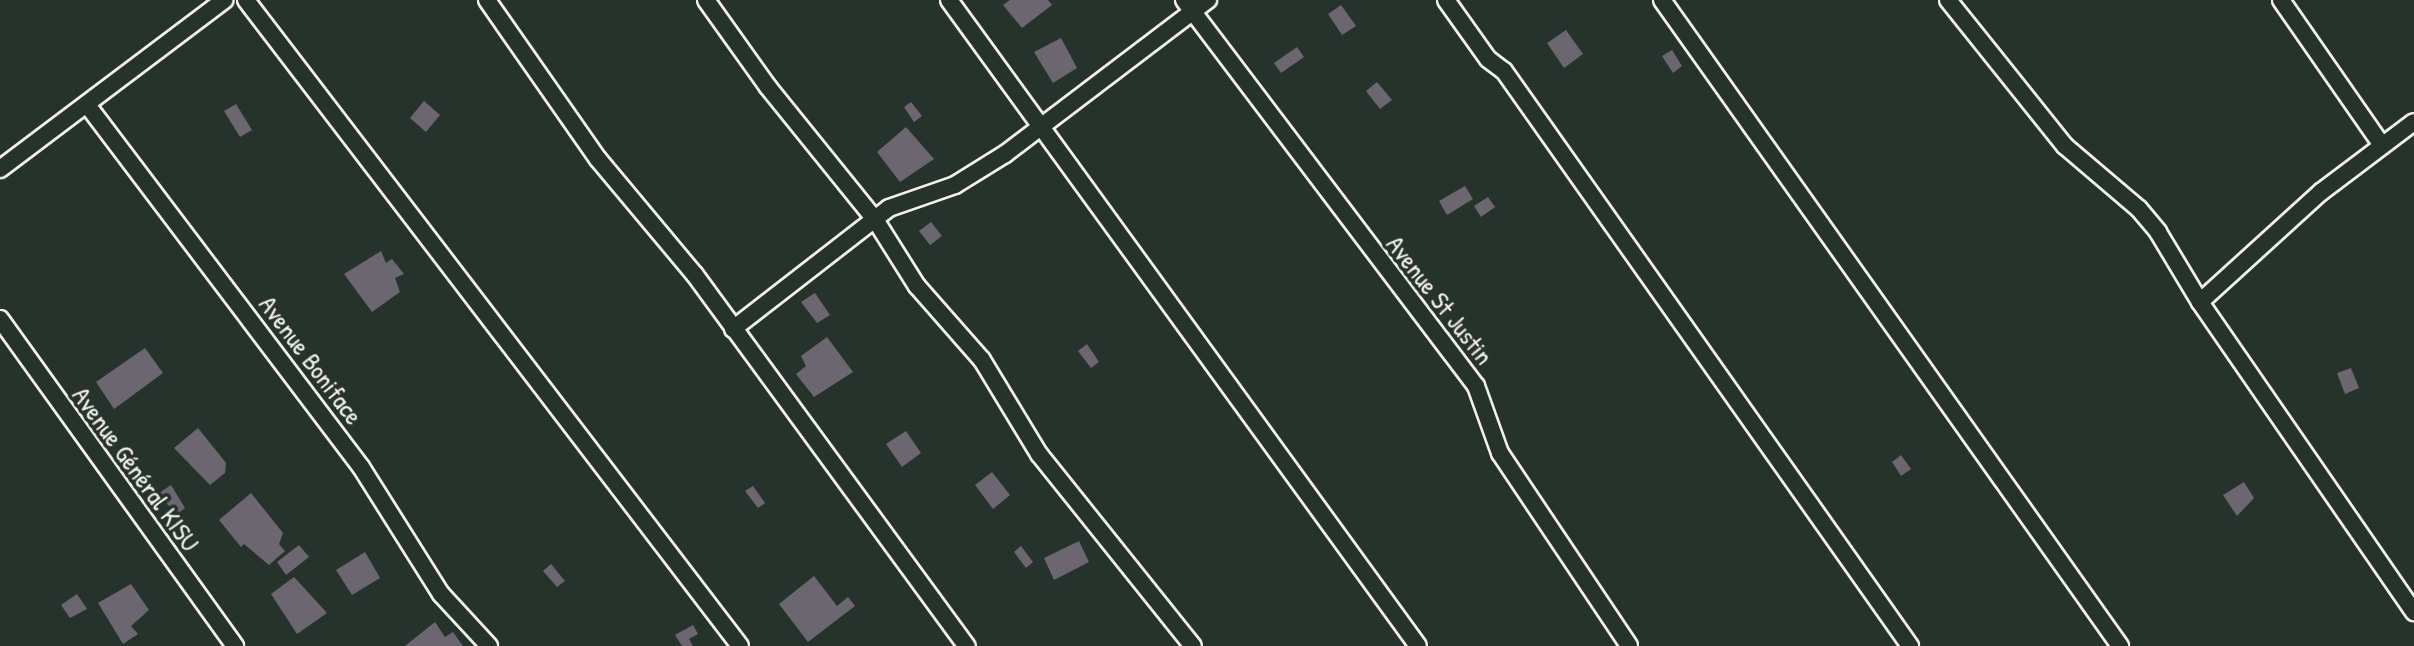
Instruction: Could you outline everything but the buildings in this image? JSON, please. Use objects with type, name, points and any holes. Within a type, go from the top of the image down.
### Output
[{"type":"street","points":[[0,169],[88,106],[224,0]]},
{"type":"street","points":[[246,0],[740,646]]},
{"type":"street","points":[[487,0],[598,159],[695,275],[967,646]]},
{"type":"street","points":[[706,0],[876,221],[917,286],[982,360],[1039,454],[1193,646]]},
{"type":"street","points":[[949,0],[1418,646]]},
{"type":"street","points":[[733,329],[889,208],[955,185],[1040,127],[1188,6],[1208,0]]},
{"type":"street","points":[[1446,0],[1488,59],[1504,71],[1910,646]]},
{"type":"street","points":[[1662,0],[2120,646]]},
{"type":"street","points":[[1948,0],[2065,146],[2139,209],[2180,263],[2200,302],[2414,612]]},
{"type":"street","points":[[2281,0],[2381,144]]},
{"type":"street","name":"Avenue St Justin","points":[[1188,6],[1476,386],[1500,453],[1629,646]]},
{"type":"street","name":"Avenue Boniface","points":[[88,106],[361,467],[441,594],[489,646]]},
{"type":"street","points":[[2200,302],[2381,144],[2414,122]]},
{"type":"street","name":"Avenue Général KISU","points":[[0,319],[235,646]]}]
